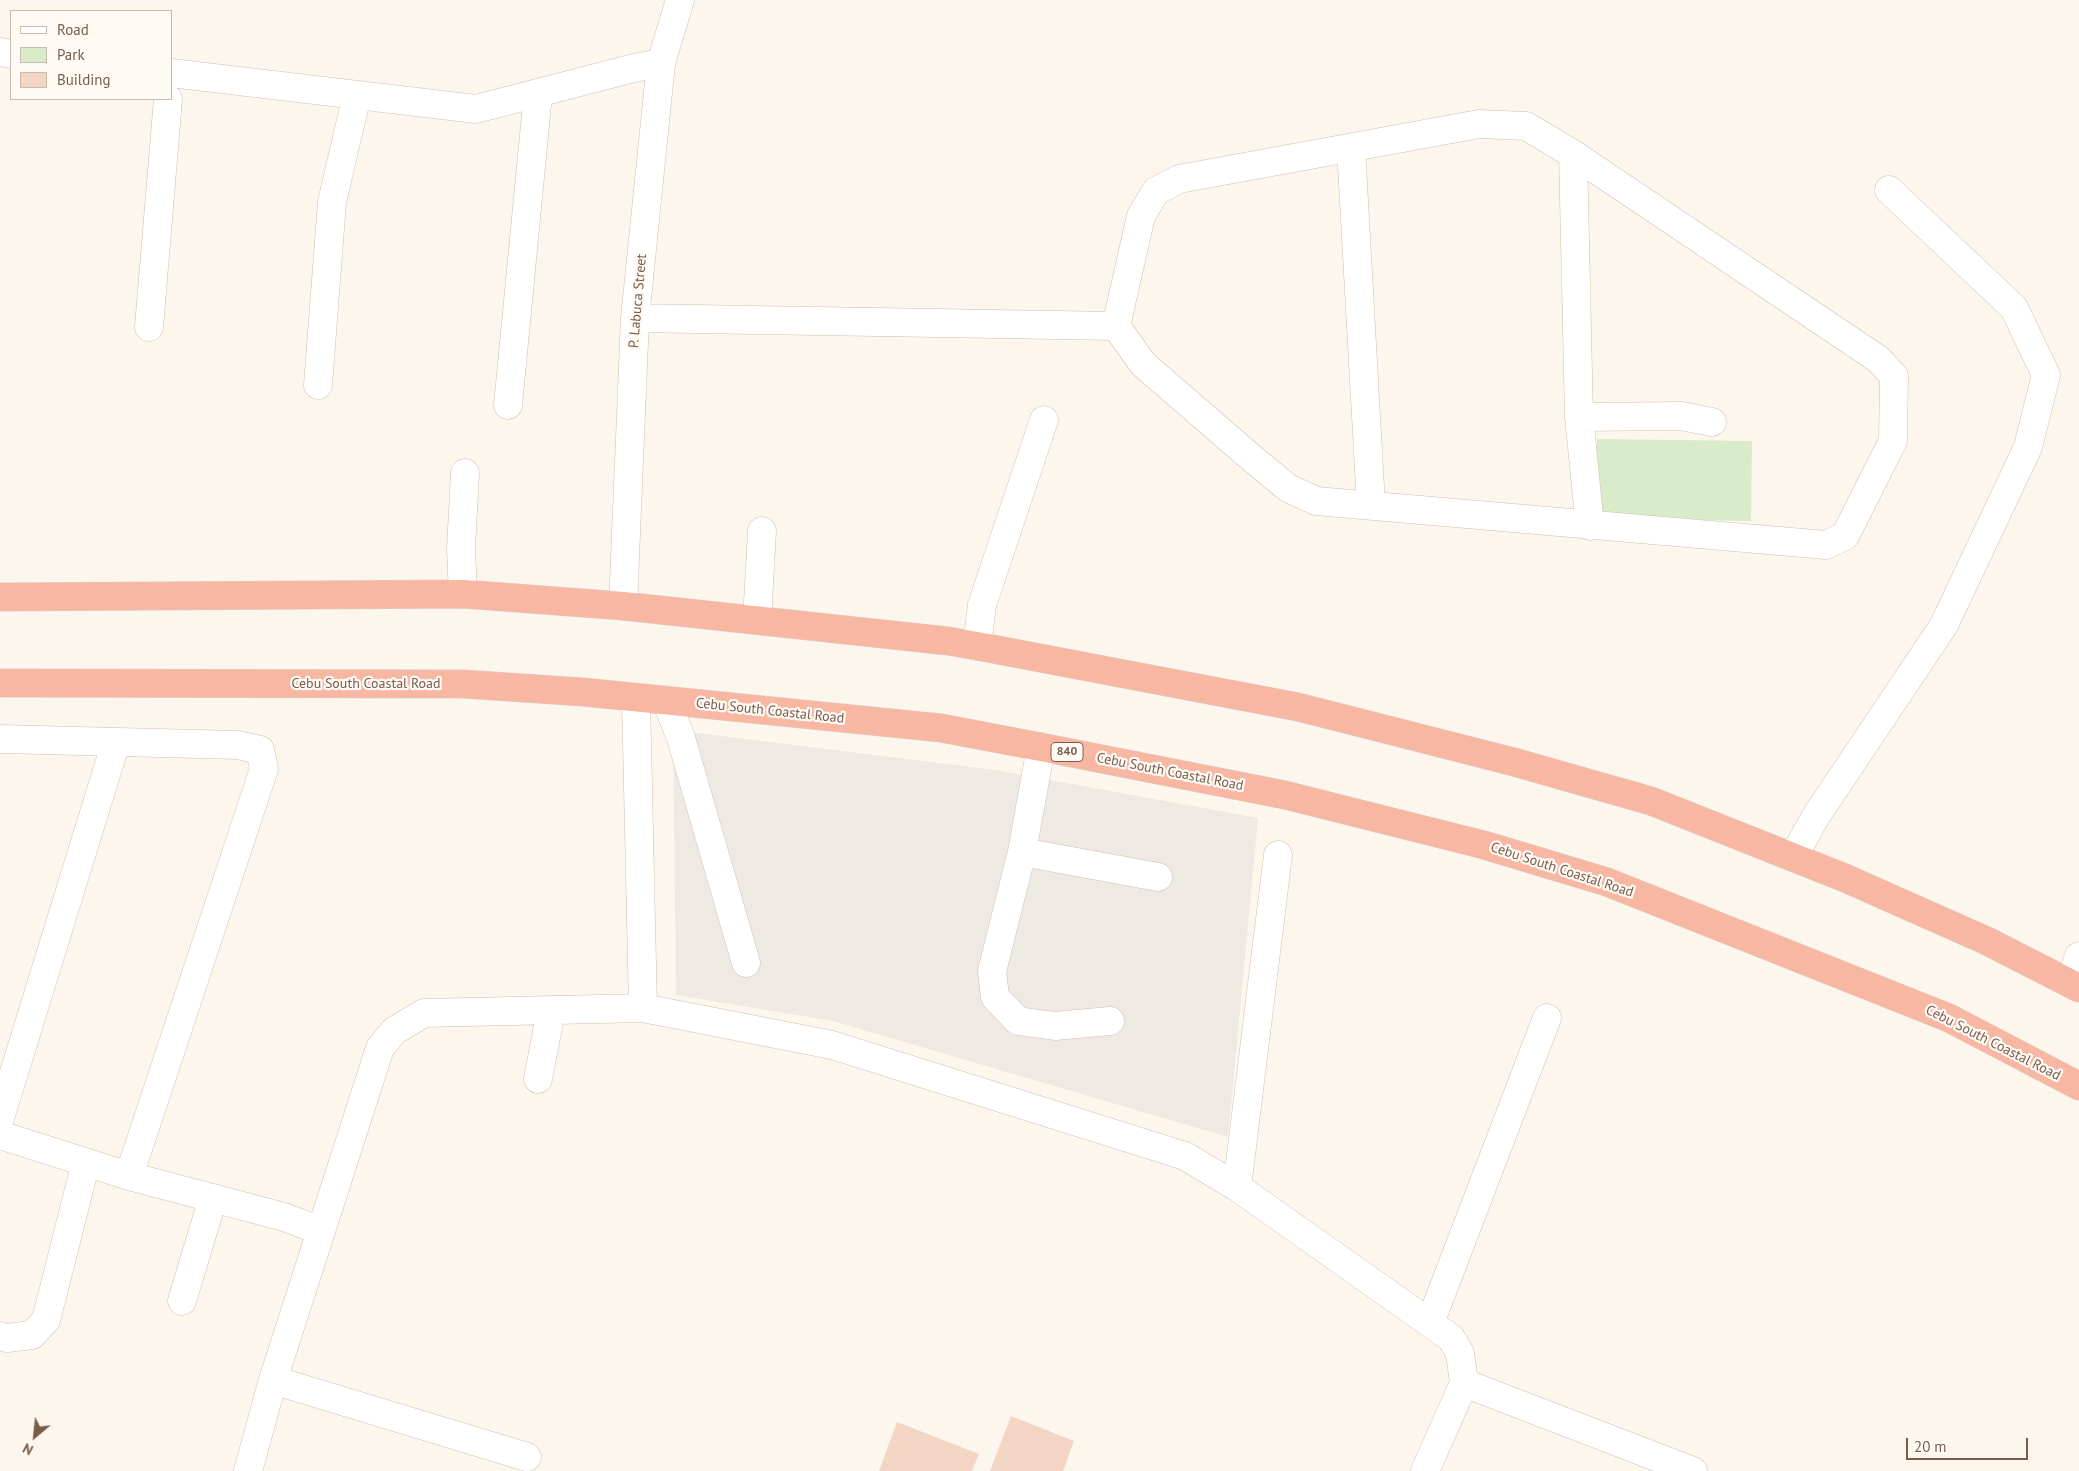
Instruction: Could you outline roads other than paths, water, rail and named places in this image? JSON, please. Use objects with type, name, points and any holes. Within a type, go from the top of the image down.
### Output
[{"type":"highway","points":[[0,597],[464,594],[623,606],[948,641],[977,646],[1298,707],[1514,762],[1651,802],[1854,882],[1987,941],[2074,985]]},
{"type":"highway","name":"Cebu South Coastal Road","points":[[0,683],[463,684],[583,692],[941,728],[1041,747],[1285,795],[1484,845],[1607,882],[1949,1018],[2079,1086]]},
{"type":"street","name":"P. Labuca Street","points":[[623,606],[635,318],[661,63],[680,0]]},
{"type":"street","points":[[172,73],[476,109],[634,68],[661,63]]},
{"type":"street","points":[[508,405],[538,94]]},
{"type":"street","points":[[318,385],[332,202],[357,95]]},
{"type":"street","points":[[149,327],[168,100]]},
{"type":"street","points":[[1479,124],[1526,126],[1573,154],[1878,359],[1894,376],[1893,441],[1845,536],[1826,545],[1316,501],[1288,488],[1143,364],[1116,326],[1141,216],[1156,191],[1179,179],[1479,124]]},
{"type":"street","points":[[1351,148],[1371,505]]},
{"type":"street","points":[[1573,154],[1579,417],[1590,526]]},
{"type":"street","points":[[1793,857],[1816,816],[1944,625],[2028,447],[2046,376],[2014,308],[1889,190]]},
{"type":"street","points":[[635,318],[1116,326]]},
{"type":"street","points":[[1579,417],[1681,416],[1712,422]]},
{"type":"street","points":[[977,646],[982,605],[1044,420]]},
{"type":"street","points":[[464,594],[462,549],[465,473]]},
{"type":"street","points":[[757,620],[762,531]]},
{"type":"street","points":[[636,698],[643,1008]]},
{"type":"street","points":[[666,700],[681,738],[746,963]]},
{"type":"street","points":[[0,739],[238,745],[260,750],[264,769],[129,1176]]},
{"type":"street","points":[[0,1118],[116,742]]},
{"type":"street","points":[[1041,747],[1022,852],[992,971],[995,997],[1018,1021],[1055,1026],[1110,1021]]},
{"type":"street","points":[[1022,852],[1158,877]]},
{"type":"street","points":[[1237,1187],[1278,855]]},
{"type":"street","points":[[2074,985],[2079,956]]},
{"type":"street","points":[[248,1471],[273,1380],[380,1048],[394,1031],[424,1013],[643,1008],[832,1045],[1185,1156],[1237,1187],[1451,1338],[1460,1353],[1464,1383],[1425,1471]]},
{"type":"street","points":[[538,1079],[550,1010]]},
{"type":"street","points":[[1430,1323],[1547,1018]]},
{"type":"street","points":[[0,1134],[129,1176],[284,1217],[321,1231]]},
{"type":"street","points":[[0,1336],[7,1338],[32,1335],[46,1320],[86,1162]]},
{"type":"street","points":[[182,1301],[212,1198]]},
{"type":"street","points":[[273,1380],[527,1457]]},
{"type":"street","points":[[1464,1383],[1693,1471]]}]
